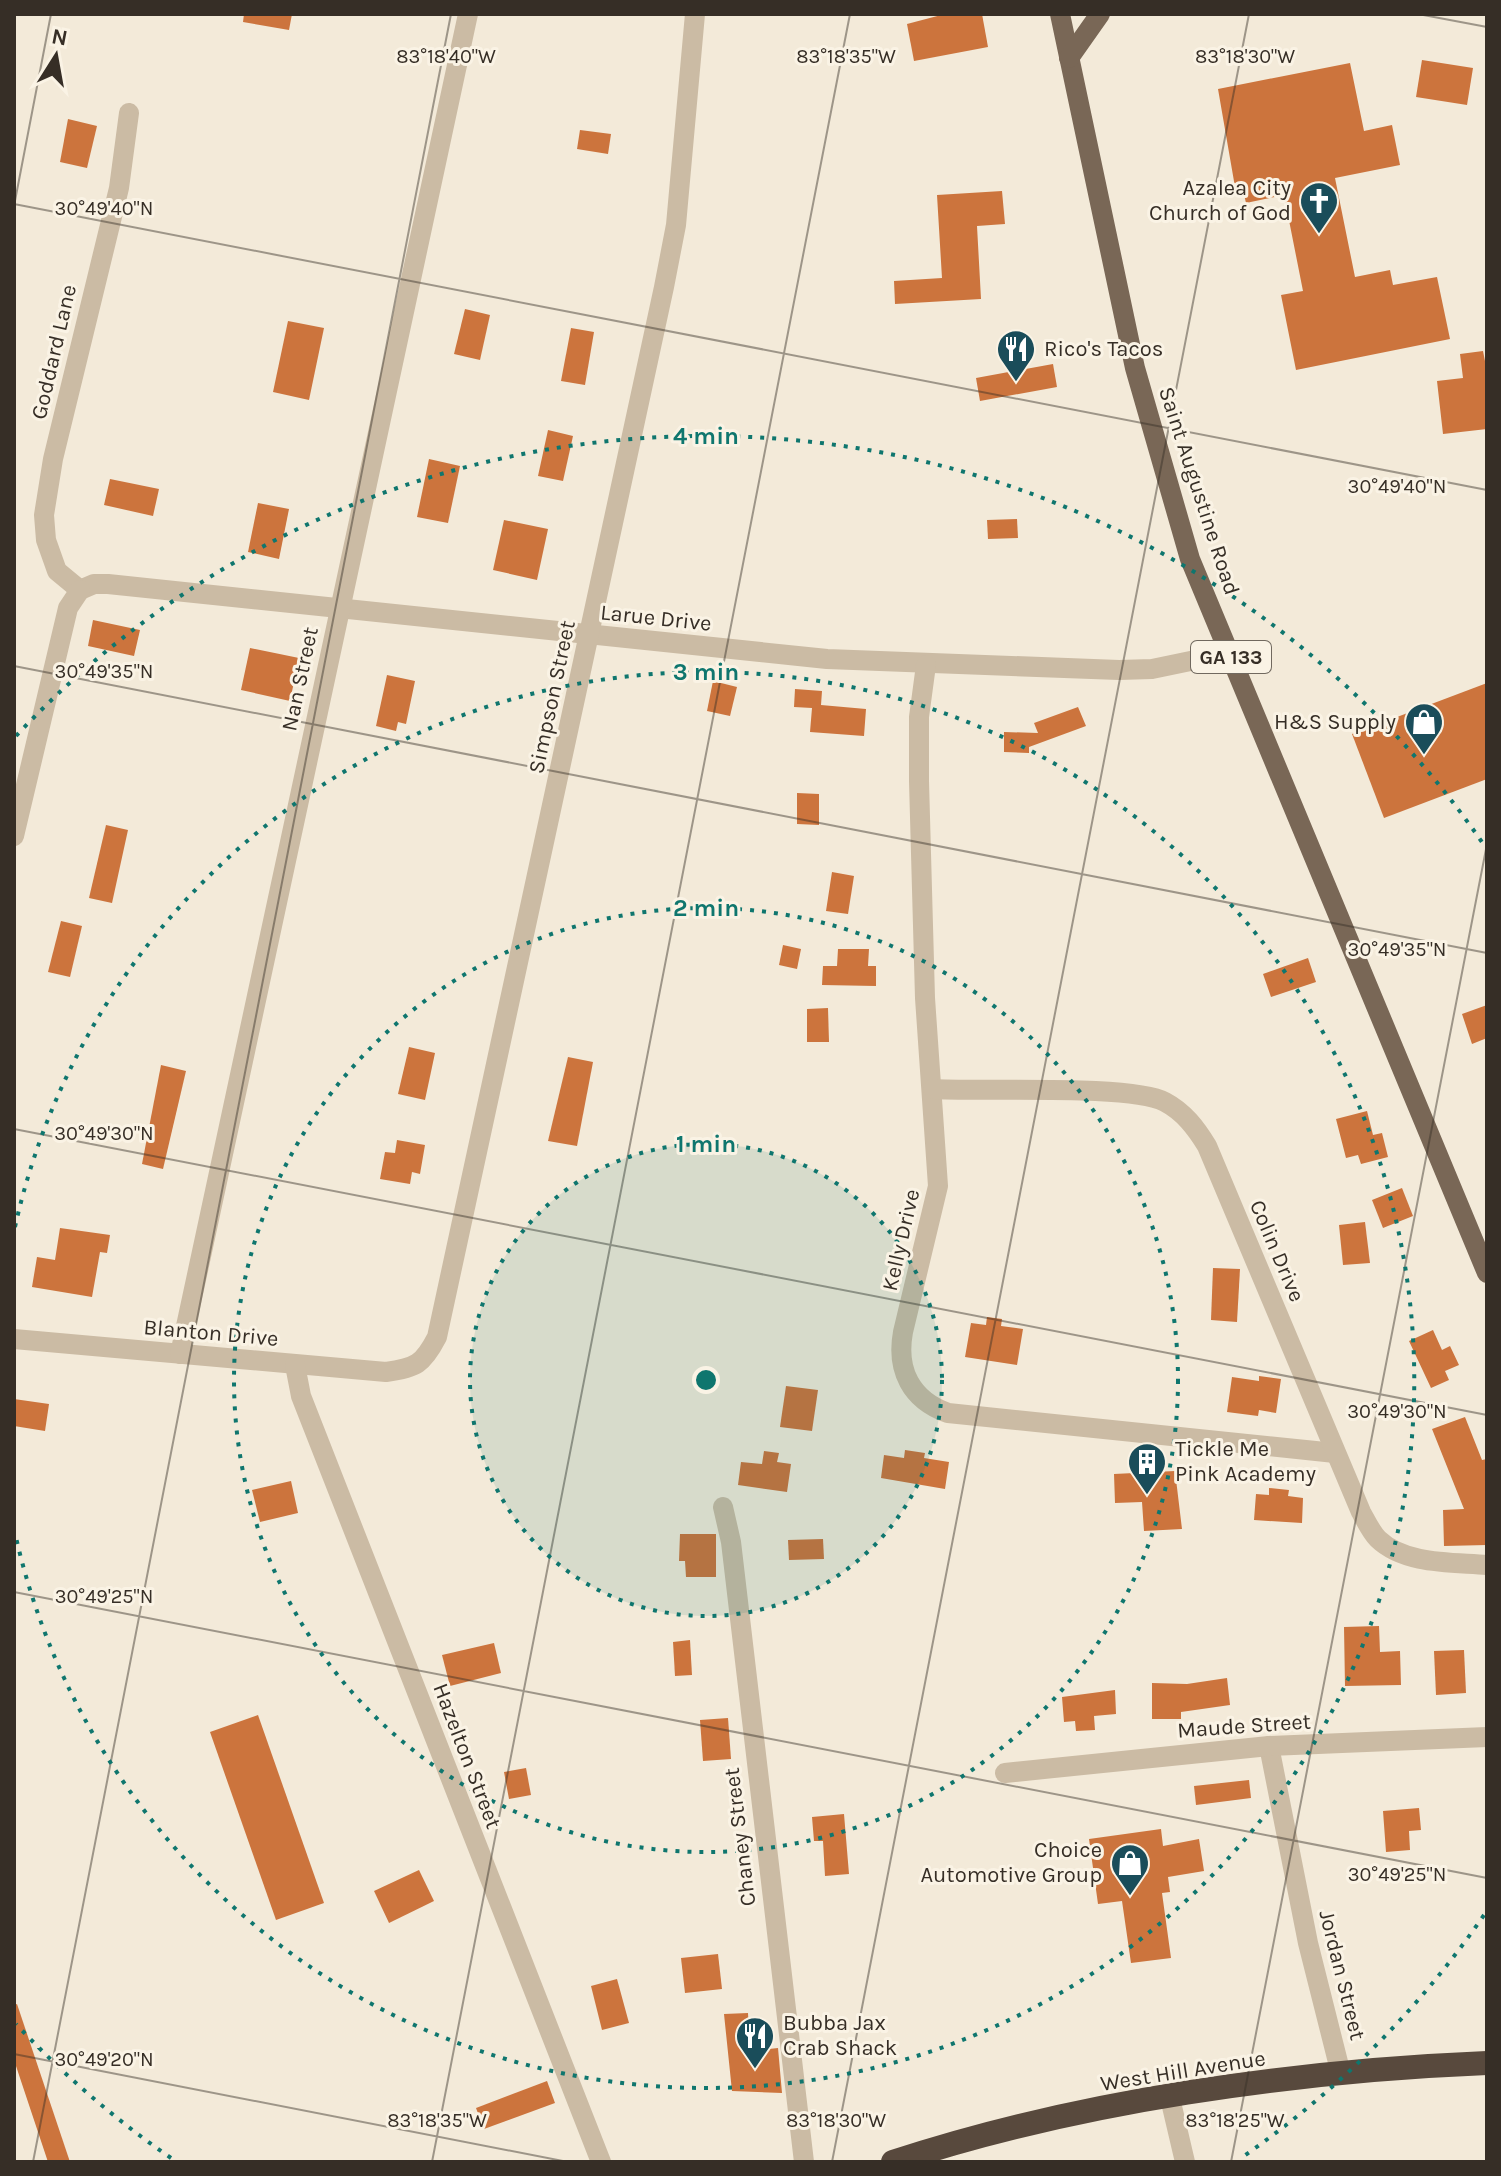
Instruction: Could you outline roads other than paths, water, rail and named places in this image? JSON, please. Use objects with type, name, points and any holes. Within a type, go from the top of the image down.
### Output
[{"type":"highway","name":"West Hill Avenue","points":[[893,2162],[984,2136],[1170,2098],[1341,2074],[1487,2063]]},
{"type":"main road","name":"Saint Augustine Road","points":[[1060,14],[1135,368],[1157,455],[1190,559],[1487,1273]]},
{"type":"main road","points":[[1069,58],[1100,14]]},
{"type":"street","name":"Nan Street","points":[[180,1354],[468,14]]},
{"type":"street","name":"Simpson Street","points":[[404,1369],[413,1368],[428,1354],[437,1337],[590,635],[676,225],[695,14]]},
{"type":"street","name":"Goddard Lane","points":[[80,590],[57,571],[46,540],[44,515],[53,459],[119,188],[129,113]]},
{"type":"street","name":"Larue Drive","points":[[80,590],[94,584],[108,584],[827,659],[926,665],[1152,669],[1229,653]]},
{"type":"street","points":[[14,836],[68,608],[80,590]]},
{"type":"street","name":"Kelly Drive","points":[[926,665],[919,717],[919,781],[925,998],[938,1186],[899,1352],[903,1375],[933,1408],[948,1413],[1335,1453]]},
{"type":"street","name":"Colin Drive","points":[[933,1089],[1125,1092],[1164,1101],[1181,1112],[1207,1146],[1335,1453],[1361,1512],[1378,1539],[1399,1552],[1427,1560],[1487,1565]]},
{"type":"street","name":"Blanton Drive","points":[[14,1339],[295,1365],[386,1372],[404,1369]]},
{"type":"street","name":"Hazelton Street","points":[[295,1365],[301,1396],[601,2162]]},
{"type":"street","name":"Chaney Street","points":[[723,1507],[731,1542],[804,2162]]},
{"type":"street","name":"Maude Street","points":[[1005,1773],[1269,1746],[1487,1737]]},
{"type":"street","name":"Jordan Street","points":[[1269,1746],[1308,1943],[1341,2074]]},
{"type":"street","points":[[1170,2098],[1185,2162]]},
{"type":"place","name":"Azalea City Church of God","points":[[1319,235]]},
{"type":"place","name":"Rico's Tacos","points":[[1016,383]]},
{"type":"place","name":"H&S Supply","points":[[1424,756]]},
{"type":"place","name":"Tickle Me Pink Academy","points":[[1147,1496]]},
{"type":"place","name":"Choice Automotive Group","points":[[1130,1897]]},
{"type":"place","name":"Bubba Jax Crab Shack","points":[[755,2070]]}]
